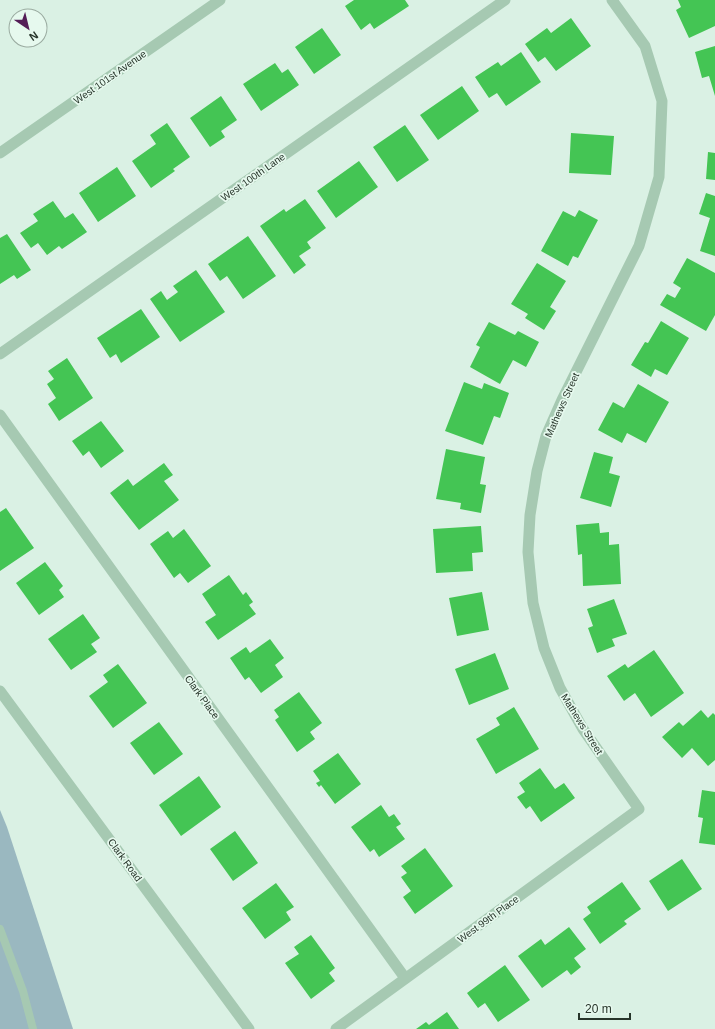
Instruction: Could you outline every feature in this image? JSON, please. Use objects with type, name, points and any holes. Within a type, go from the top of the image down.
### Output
[{"type":"street","name":"West 101st Avenue","points":[[0,153],[220,0]]},
{"type":"street","name":"West 100th Lane","points":[[0,354],[505,0]]},
{"type":"street","name":"Mathews Street","points":[[612,0],[644,46],[662,101],[659,177],[639,246],[562,400],[546,436],[537,471],[530,515],[528,552],[533,603],[544,648],[560,688],[583,729],[639,809]]},
{"type":"street","name":"Clark Place","points":[[0,415],[405,978]]},
{"type":"street","name":"Clark Road","points":[[0,691],[249,1029]]},
{"type":"street","name":"West 99th Place","points":[[336,1029],[639,809]]},
{"type":"lane","points":[[0,929],[23,991],[33,1029]]},
{"type":"shaded area","points":[[0,810],[7,827],[73,1029],[0,1029]]},
{"type":"building","points":[[354,0],[405,0],[409,6],[374,29],[370,23],[361,30],[345,6]]},
{"type":"building","points":[[678,0],[715,0],[715,26],[689,38],[676,10],[681,7]]},
{"type":"building","points":[[571,18],[591,46],[556,71],[545,57],[538,62],[525,44],[547,28],[551,33]]},
{"type":"building","points":[[322,28],[341,55],[314,74],[295,47]]},
{"type":"building","points":[[715,46],[715,96],[709,76],[702,78],[695,52]]},
{"type":"building","points":[[521,52],[541,82],[506,106],[497,93],[489,98],[475,77],[498,62],[501,66]]},
{"type":"building","points":[[275,63],[282,73],[288,69],[299,85],[261,111],[243,84]]},
{"type":"building","points":[[462,86],[479,111],[438,140],[420,115]]},
{"type":"building","points":[[221,96],[237,120],[221,131],[225,137],[210,147],[190,118]]},
{"type":"building","points":[[167,123],[190,157],[173,169],[175,171],[151,188],[132,161],[156,144],[150,135]]},
{"type":"building","points":[[405,125],[429,160],[397,182],[373,147]]},
{"type":"building","points":[[571,133],[614,136],[611,175],[569,173]]},
{"type":"building","points":[[708,152],[715,153],[715,180],[706,179]]},
{"type":"building","points":[[359,161],[378,187],[336,218],[317,191]]},
{"type":"building","points":[[117,167],[136,196],[98,222],[79,193]]},
{"type":"building","points":[[706,193],[715,196],[715,256],[700,251],[710,218],[699,214]]},
{"type":"building","points":[[305,199],[326,228],[307,242],[311,248],[299,256],[306,265],[294,274],[260,226],[284,209],[286,212]]},
{"type":"building","points":[[53,201],[65,218],[73,213],[87,232],[62,249],[59,246],[47,255],[38,243],[31,248],[20,233],[38,221],[33,214]]},
{"type":"building","points":[[579,210],[598,220],[578,258],[573,256],[568,266],[541,251],[563,211],[575,217]]},
{"type":"building","points":[[7,234],[31,270],[17,279],[14,275],[0,284],[0,238]]},
{"type":"building","points":[[248,236],[276,276],[243,299],[227,276],[220,281],[208,264]]},
{"type":"building","points":[[687,258],[715,273],[715,315],[706,331],[660,305],[667,294],[675,298],[681,288],[673,283]]},
{"type":"building","points":[[537,263],[566,281],[550,307],[556,311],[544,330],[525,318],[528,314],[511,304]]},
{"type":"building","points":[[196,270],[225,312],[180,342],[150,299],[161,291],[167,300],[178,292],[173,286]]},
{"type":"building","points":[[141,309],[160,337],[121,363],[116,354],[110,358],[97,338]]},
{"type":"building","points":[[661,321],[689,338],[667,375],[655,369],[651,377],[631,365],[645,342],[648,343]]},
{"type":"building","points":[[489,322],[515,335],[518,331],[539,342],[526,367],[513,360],[500,384],[470,367],[480,347],[476,345]]},
{"type":"building","points":[[67,358],[93,398],[59,421],[48,404],[56,398],[47,384],[54,379],[48,371]]},
{"type":"building","points":[[464,382],[482,389],[484,383],[509,393],[500,418],[494,416],[483,445],[445,431]]},
{"type":"building","points":[[638,384],[669,402],[646,443],[627,433],[622,443],[598,430],[613,402],[624,408]]},
{"type":"building","points":[[101,421],[124,451],[101,468],[89,451],[83,456],[72,441]]},
{"type":"building","points":[[446,449],[485,457],[480,484],[486,485],[481,513],[460,509],[461,503],[436,499]]},
{"type":"building","points":[[594,452],[613,457],[609,473],[620,476],[611,507],[580,498]]},
{"type":"building","points":[[164,463],[173,475],[164,481],[179,500],[139,530],[110,493],[128,479],[133,486]]},
{"type":"building","points":[[6,508],[34,548],[0,571],[0,512]]},
{"type":"building","points":[[599,523],[600,533],[609,532],[609,545],[619,544],[621,584],[583,586],[582,554],[578,555],[576,525]]},
{"type":"building","points":[[481,526],[483,552],[472,553],[473,571],[436,573],[433,529]]},
{"type":"building","points":[[184,529],[211,566],[188,583],[180,573],[174,578],[150,544],[168,531],[173,538]]},
{"type":"building","points":[[45,562],[63,586],[59,590],[64,597],[39,615],[16,583]]},
{"type":"building","points":[[229,575],[243,595],[246,592],[253,602],[249,605],[256,614],[218,640],[205,622],[216,615],[202,594]]},
{"type":"building","points":[[482,592],[489,630],[457,636],[449,598]]},
{"type":"building","points":[[614,599],[627,634],[612,639],[615,646],[597,653],[588,628],[593,626],[587,609]]},
{"type":"building","points":[[83,614],[100,638],[91,644],[97,652],[71,670],[48,639]]},
{"type":"building","points":[[270,639],[284,658],[275,665],[283,677],[261,693],[249,677],[245,680],[230,658],[246,647],[250,653]]},
{"type":"building","points":[[654,650],[684,693],[651,717],[635,693],[624,701],[607,676],[625,664],[628,668]]},
{"type":"building","points":[[495,653],[509,689],[469,705],[455,669]]},
{"type":"building","points":[[118,664],[147,703],[113,728],[89,696],[108,682],[103,675]]},
{"type":"building","points":[[299,692],[322,723],[310,732],[315,739],[297,752],[275,720],[279,717],[274,710]]},
{"type":"building","points":[[514,707],[539,749],[496,774],[476,739],[500,725],[496,718]]},
{"type":"building","points":[[701,710],[708,718],[713,713],[715,715],[715,760],[708,766],[692,748],[682,758],[662,737],[679,722],[683,726]]},
{"type":"building","points":[[159,722],[183,754],[154,775],[130,743]]},
{"type":"building","points":[[338,753],[361,784],[335,804],[321,785],[319,787],[316,783],[320,781],[313,771]]},
{"type":"building","points":[[540,768],[555,789],[564,783],[575,798],[541,822],[530,806],[526,809],[517,797],[525,792],[519,783]]},
{"type":"building","points":[[199,776],[221,807],[181,836],[159,805]]},
{"type":"building","points":[[702,790],[715,792],[715,845],[699,843],[703,818],[698,817]]},
{"type":"building","points":[[381,805],[389,817],[394,814],[401,824],[396,827],[405,839],[379,857],[374,849],[370,852],[351,827]]},
{"type":"building","points":[[235,831],[258,863],[233,881],[210,849]]},
{"type":"building","points":[[425,848],[453,886],[415,914],[403,897],[411,891],[401,877],[407,873],[401,866]]},
{"type":"building","points":[[682,859],[702,889],[668,911],[649,881]]},
{"type":"building","points":[[622,882],[641,909],[624,921],[627,924],[600,944],[583,919],[591,913],[587,907]]},
{"type":"building","points":[[276,883],[294,907],[286,912],[291,920],[265,939],[242,908]]},
{"type":"building","points":[[569,927],[586,949],[574,958],[581,967],[571,975],[567,970],[542,988],[518,956],[541,939],[545,945]]},
{"type":"building","points":[[311,935],[335,968],[329,973],[335,981],[311,999],[285,963],[299,954],[294,947]]},
{"type":"building","points":[[505,965],[530,1000],[498,1022],[485,1003],[478,1008],[467,993]]},
{"type":"building","points":[[447,1012],[459,1029],[416,1029],[426,1022],[429,1025]]}]
